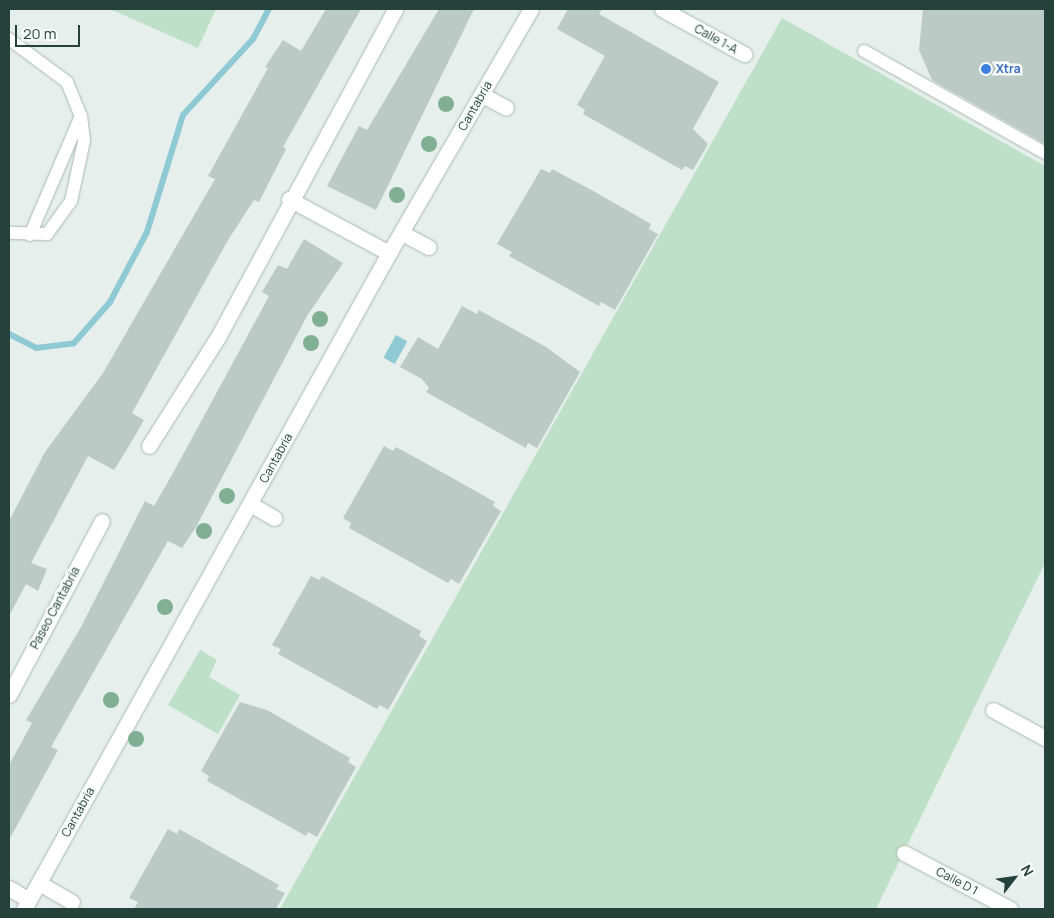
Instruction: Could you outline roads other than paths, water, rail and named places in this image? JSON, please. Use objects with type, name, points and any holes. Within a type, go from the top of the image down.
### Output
[{"type":"street","points":[[150,446],[218,337],[289,199],[395,9]]},
{"type":"street","name":"Cantabria","points":[[27,904],[389,253],[531,9]]},
{"type":"street","name":"Calle 1-A","points":[[662,9],[744,54]]},
{"type":"street","points":[[482,95],[506,108]]},
{"type":"street","points":[[289,199],[389,253]]},
{"type":"street","points":[[402,233],[428,247]]},
{"type":"street","points":[[250,504],[274,518]]},
{"type":"street","name":"Paseo Cantabria","points":[[9,695],[102,521]]},
{"type":"street","points":[[993,710],[1045,738]]},
{"type":"street","name":"Calle D 1","points":[[904,853],[1010,909]]},
{"type":"street","points":[[39,883],[72,902]]},
{"type":"street","points":[[9,888],[27,904]]},
{"type":"lane","points":[[9,39],[67,82],[81,116],[84,141],[71,201],[47,234],[9,233]]},
{"type":"lane","points":[[864,51],[1045,153]]},
{"type":"lane","points":[[30,234],[81,116]]},
{"type":"water","points":[[396,335],[407,341],[395,364],[383,358]]},
{"type":"waterway","points":[[9,334],[36,348],[74,343],[110,302],[147,232],[183,115],[253,39],[269,9]]},
{"type":"place","name":"Xtra","points":[[986,69]]}]
